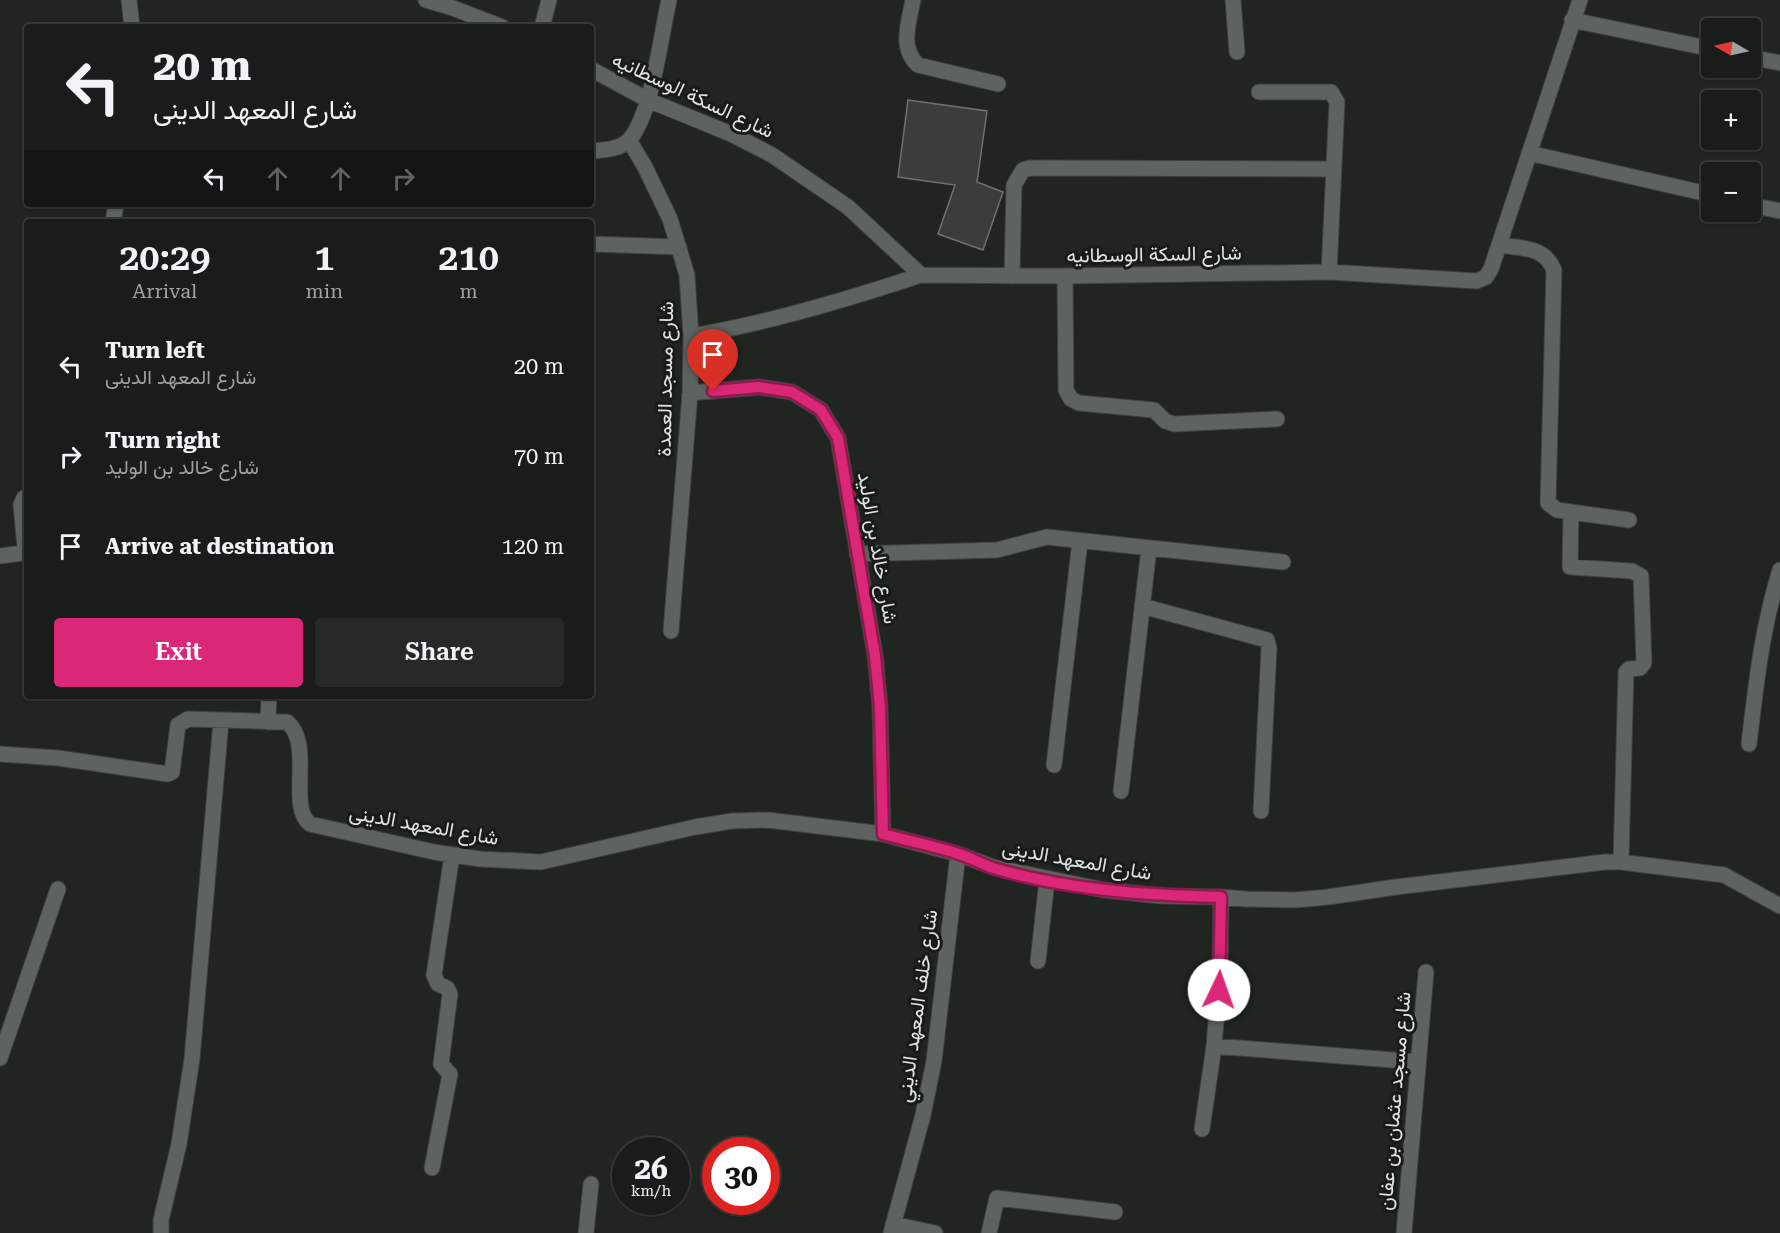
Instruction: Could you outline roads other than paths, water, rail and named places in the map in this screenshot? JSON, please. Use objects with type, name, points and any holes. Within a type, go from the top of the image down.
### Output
[{"type":"street","points":[[129,0],[132,24]]},
{"type":"street","points":[[426,0],[494,24]]},
{"type":"street","points":[[543,24],[549,0]]},
{"type":"street","points":[[594,151],[613,149],[629,140],[639,124],[648,100],[669,0]]},
{"type":"street","points":[[913,0],[906,40],[907,50],[912,60],[918,65],[998,84]]},
{"type":"street","points":[[1233,0],[1237,52]]},
{"type":"street","name":"شارع السكة الوسطانيه","points":[[594,71],[648,100],[731,134],[772,155],[848,207],[921,275],[1065,276],[1329,272],[1477,280],[1486,277],[1500,245],[1580,0]]},
{"type":"street","points":[[1572,20],[1701,47]]},
{"type":"street","points":[[1761,59],[1780,63]]},
{"type":"street","points":[[1259,92],[1332,92],[1337,102],[1329,272]]},
{"type":"street","name":"شارع مسجد العمدة","points":[[629,140],[670,219],[687,275],[691,336],[690,393],[671,631]]},
{"type":"street","points":[[1529,153],[1701,192]]},
{"type":"street","points":[[1012,276],[1014,185],[1023,170],[1030,168],[1334,169]]},
{"type":"street","points":[[1761,207],[1780,212]]},
{"type":"street","points":[[594,244],[679,248]]},
{"type":"street","points":[[1500,245],[1540,252],[1547,257],[1554,270],[1548,503],[1557,510],[1629,520]]},
{"type":"street","points":[[691,336],[735,328],[832,303],[921,275]]},
{"type":"street","points":[[1065,276],[1066,390],[1071,399],[1078,403],[1154,410],[1165,421],[1174,424],[1276,419]]},
{"type":"street","name":"شارع خالد بن الوليد","points":[[690,393],[759,387],[792,392],[821,410],[838,438],[875,656],[880,707],[883,834]]},
{"type":"street","points":[[24,498],[21,505],[24,536]]},
{"type":"street","points":[[1571,512],[1570,567],[1632,571],[1641,576],[1644,663],[1640,668],[1629,669],[1626,672],[1621,862]]},
{"type":"street","points":[[857,554],[997,550],[1047,537],[1283,562]]},
{"type":"street","points":[[1054,765],[1080,541]]},
{"type":"street","points":[[1121,791],[1149,548]]},
{"type":"street","points":[[0,556],[22,553],[24,549]]},
{"type":"street","points":[[1749,744],[1765,622],[1780,570]]},
{"type":"street","points":[[1142,606],[1267,640],[1269,648],[1261,811]]},
{"type":"street","points":[[0,753],[58,758],[168,774],[172,772],[178,725],[188,719],[268,722],[269,699]]},
{"type":"street","points":[[161,1233],[161,1220],[178,1144],[192,1059],[221,721]]},
{"type":"street","name":"شارع المعهد الدينى","points":[[268,722],[287,722],[297,733],[302,813],[306,821],[314,826],[480,859],[541,862],[695,827],[732,821],[768,820],[883,834],[958,854],[993,867],[1047,880],[1162,896],[1275,900],[1328,897],[1508,873],[1621,862],[1724,875],[1780,906]]},
{"type":"street","name":"شارع خلف المعهد الديني","points":[[892,1228],[923,1115],[934,1061],[958,854]]},
{"type":"street","points":[[432,1168],[450,1074],[441,1061],[450,994],[447,988],[438,984],[434,975],[453,855]]},
{"type":"street","points":[[1038,961],[1047,880]]},
{"type":"street","points":[[0,1058],[58,889]]},
{"type":"street","points":[[1202,1129],[1214,1046],[1220,972],[1221,897]]},
{"type":"street","name":"شارع مسجد عثمان بن عفان","points":[[1404,1233],[1426,972]]},
{"type":"street","points":[[1214,1046],[1418,1062]]},
{"type":"street","points":[[586,1233],[591,1184]]},
{"type":"street","points":[[989,1233],[997,1197],[1115,1212]]},
{"type":"street","points":[[892,1228],[935,1233]]}]
